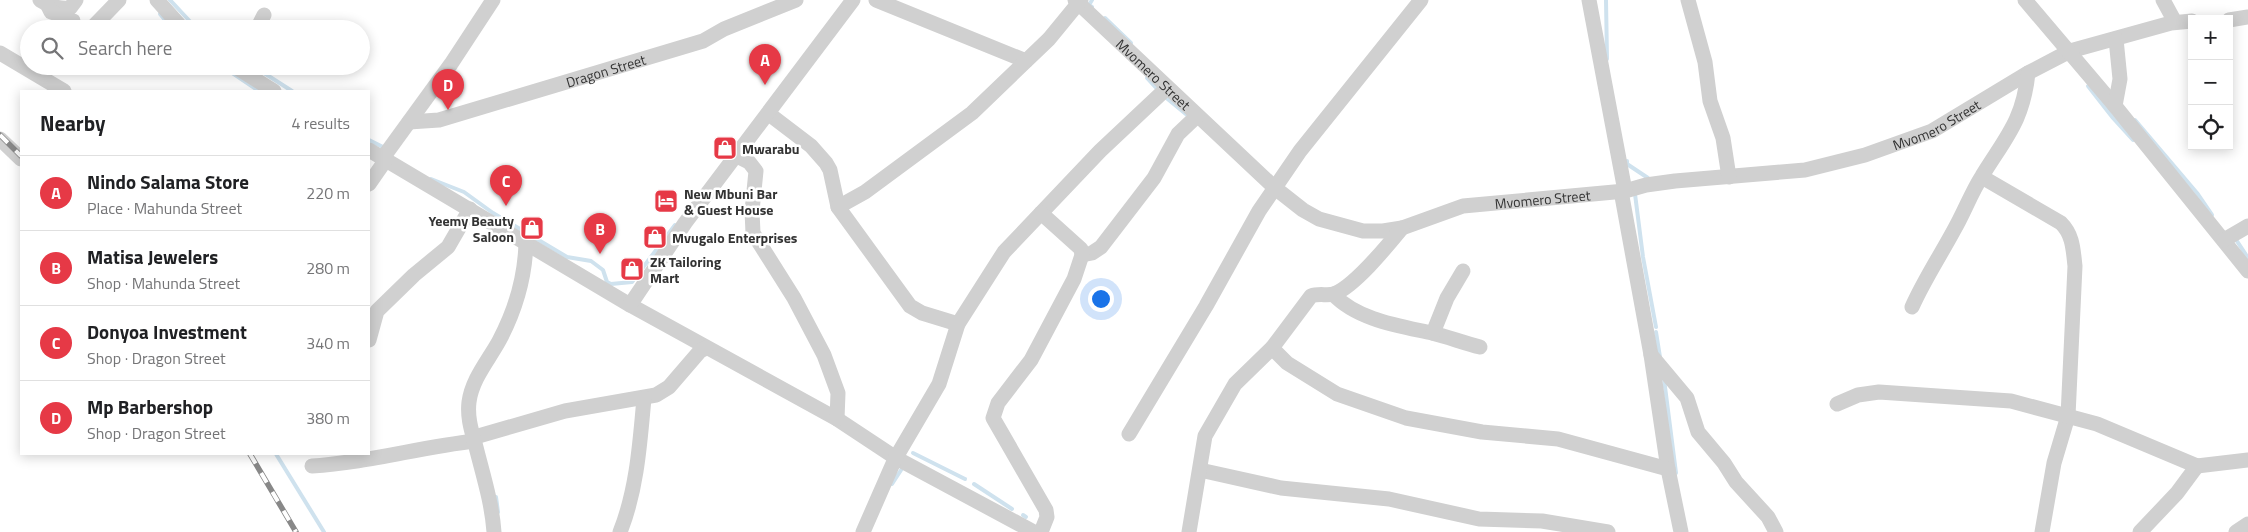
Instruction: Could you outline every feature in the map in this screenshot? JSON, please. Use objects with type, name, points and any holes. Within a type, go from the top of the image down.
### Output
[{"type":"street","points":[[44,3],[70,8],[76,0]]},
{"type":"street","points":[[101,20],[119,0]]},
{"type":"street","points":[[157,0],[175,20]]},
{"type":"street","points":[[370,182],[383,160],[451,64],[493,0]]},
{"type":"street","name":"Dragon Street","points":[[409,122],[439,120],[703,41],[724,29],[796,0]]},
{"type":"street","points":[[630,305],[685,223],[769,114],[853,0]]},
{"type":"street","points":[[876,0],[1026,61]]},
{"type":"street","points":[[1129,434],[1206,306],[1259,211],[1300,151],[1420,0]]},
{"type":"street","points":[[1588,0],[1651,355],[1668,469],[1681,532]]},
{"type":"street","points":[[1688,0],[1705,62],[1710,101],[1723,138],[1729,177]]},
{"type":"street","points":[[2025,0],[2115,106],[2248,271]]},
{"type":"street","points":[[2163,0],[2175,22]]},
{"type":"street","points":[[838,207],[865,192],[972,112],[1049,39],[1078,1]]},
{"type":"street","name":"Mvomero Street","points":[[1078,1],[1167,88],[1275,188],[1319,220],[1363,231],[1383,231],[1402,228],[1463,206],[1623,191],[1665,182],[1805,170],[1899,145],[1932,132],[2028,73],[2070,52],[2175,22],[2188,21]]},
{"type":"street","points":[[44,3],[60,19],[66,20]]},
{"type":"street","points":[[2233,20],[2248,18]]},
{"type":"street","points":[[2115,106],[2120,79],[2116,39]]},
{"type":"street","points":[[0,53],[20,63]]},
{"type":"street","points":[[1912,307],[1931,268],[1943,252],[1963,215],[1982,176],[2004,145],[2019,117],[2026,92],[2028,73]]},
{"type":"street","points":[[40,75],[62,90]]},
{"type":"street","points":[[248,75],[272,90]]},
{"type":"street","points":[[863,532],[896,458],[939,384],[958,324],[1004,252],[1100,151],[1167,88]]},
{"type":"street","points":[[769,114],[811,146],[826,162],[830,170],[838,207],[910,306],[922,313],[958,324]]},
{"type":"street","points":[[1082,255],[1092,254],[1102,247],[1154,178],[1178,134],[1197,116]]},
{"type":"street","points":[[0,139],[20,158]]},
{"type":"street","points":[[370,151],[630,305],[837,419],[896,458],[1034,532]]},
{"type":"street","points":[[737,156],[749,162],[756,171],[752,211],[753,233],[794,298],[824,355],[838,393],[837,419]]},
{"type":"street","points":[[1982,176],[2061,223],[2069,231],[2073,244],[2075,266],[2068,416],[2054,462],[2042,532]]},
{"type":"street","points":[[370,336],[377,310],[448,246],[470,209]]},
{"type":"street","points":[[1041,212],[1081,249],[1082,255],[1074,278],[1031,360],[998,404],[993,418],[1046,510],[1047,517],[1041,532]]},
{"type":"street","points":[[2224,240],[2248,226]]},
{"type":"street","points":[[1333,294],[1370,264],[1402,228]]},
{"type":"street","points":[[494,532],[493,512],[469,421],[470,395],[513,309],[525,272],[526,243]]},
{"type":"street","points":[[1433,334],[1447,298],[1463,271]]},
{"type":"street","points":[[1189,532],[1205,436],[1235,384],[1272,348],[1311,296],[1318,293],[1333,294],[1344,304],[1362,314],[1480,347]]},
{"type":"street","points":[[474,441],[475,437],[565,410],[644,398],[656,394],[670,387],[700,351],[706,348]]},
{"type":"street","points":[[1272,348],[1287,363],[1338,394],[1406,418],[1482,432],[1558,439],[1668,469]]},
{"type":"street","points":[[1651,355],[1687,398],[1698,432],[1724,463],[1736,482],[1768,518],[1776,532]]},
{"type":"street","points":[[1837,404],[1858,395],[1879,392],[2011,401],[2068,416],[2122,434],[2197,466],[2248,460]]},
{"type":"street","points":[[620,532],[630,501],[640,450],[644,398]]},
{"type":"street","points":[[312,466],[361,462],[440,444],[474,441]]},
{"type":"street","points":[[2140,532],[2177,493],[2197,466]]},
{"type":"street","points":[[1200,470],[1281,488],[1389,499],[1479,520],[1542,521],[1608,532]]},
{"type":"street","points":[[2236,532],[2248,524]]},
{"type":"waterway","points":[[170,0],[189,20]]},
{"type":"waterway","points":[[1092,0],[1089,5],[1092,7]]},
{"type":"waterway","points":[[1606,0],[1607,59]]},
{"type":"waterway","points":[[160,14],[165,20]]},
{"type":"waterway","points":[[1105,18],[1131,43]]},
{"type":"waterway","points":[[235,75],[258,90]]},
{"type":"waterway","points":[[267,75],[290,90]]},
{"type":"waterway","points":[[1147,78],[1159,91]]},
{"type":"waterway","points":[[2088,86],[2133,140]]},
{"type":"waterway","points":[[1164,96],[1187,115]]},
{"type":"waterway","points":[[2135,120],[2197,193],[2212,215]]},
{"type":"waterway","points":[[370,140],[385,148]]},
{"type":"waterway","points":[[1627,161],[1627,164],[1648,178]]},
{"type":"waterway","points":[[431,179],[464,192],[493,213],[567,257],[591,261],[603,270],[607,282],[611,284],[632,282],[675,225]]},
{"type":"waterway","points":[[1637,193],[1635,194],[1643,257],[1656,327]]},
{"type":"waterway","points":[[2235,238],[2248,258]]},
{"type":"waterway","points":[[1656,332],[1660,357]]},
{"type":"waterway","points":[[1664,379],[1676,473]]},
{"type":"waterway","points":[[913,453],[965,479]]},
{"type":"waterway","points":[[277,455],[324,532]]},
{"type":"waterway","points":[[892,484],[903,467]]},
{"type":"waterway","points":[[974,484],[1012,509]]},
{"type":"waterway","points":[[496,497],[498,512]]},
{"type":"railway","points":[[0,135],[20,155]]},
{"type":"railway","points":[[251,455],[296,532]]},
{"type":"place","name":"Nindo Salama Store","points":[[765,85]]},
{"type":"place","name":"Mp Barbershop","points":[[448,110]]},
{"type":"place","name":"Mwarabu","points":[[725,148]]},
{"type":"place","name":"New Mbuni Bar & Guest House","points":[[666,201]]},
{"type":"place","name":"Donyoa Investment","points":[[506,206]]},
{"type":"place","name":"Yeemy Beauty Saloon","points":[[532,228]]},
{"type":"place","name":"Mvugalo Enterprises","points":[[655,237]]},
{"type":"place","name":"Matisa Jewelers","points":[[600,254]]},
{"type":"place","name":"ZK Tailoring Mart","points":[[632,269]]}]
